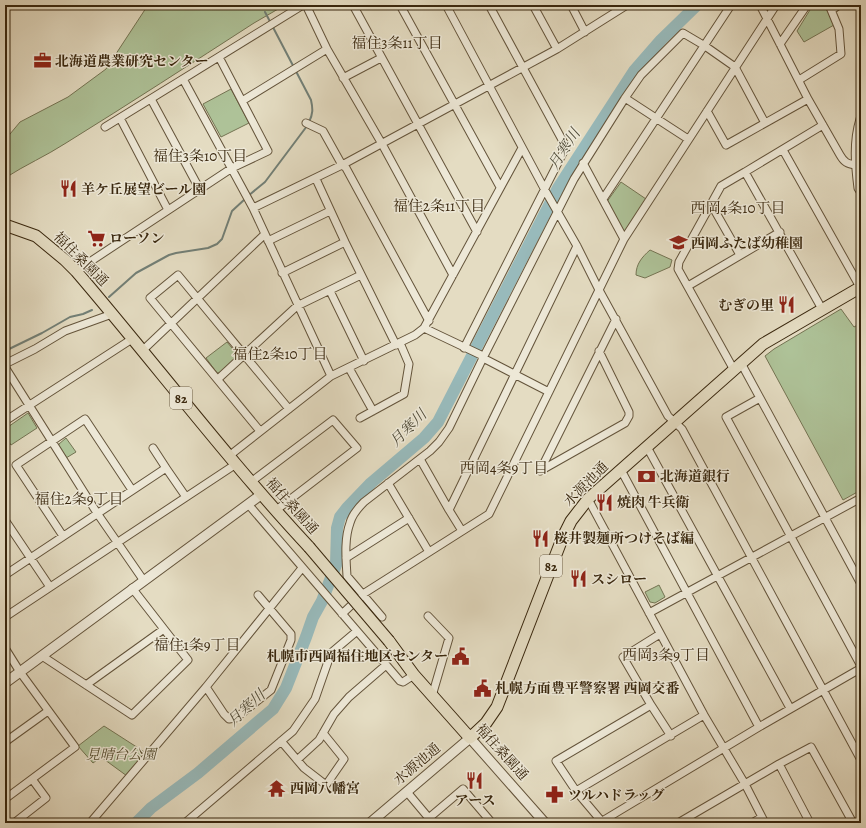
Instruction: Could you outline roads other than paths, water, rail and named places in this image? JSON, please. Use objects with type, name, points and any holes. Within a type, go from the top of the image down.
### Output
[{"type":"main road","name":"福住桑園通","points":[[5,224],[36,236],[76,271],[275,511],[309,547],[389,641],[414,675],[470,738]]},
{"type":"main road","name":"水源池通","points":[[470,738],[486,723],[497,708],[562,539],[571,520],[588,499],[763,344],[861,287]]},
{"type":"street","points":[[105,127],[303,5]]},
{"type":"street","points":[[306,5],[327,49],[382,144],[453,275]]},
{"type":"street","points":[[353,5],[477,232]]},
{"type":"street","points":[[400,5],[500,187]]},
{"type":"street","points":[[446,5],[668,416],[682,429],[861,760]]},
{"type":"street","points":[[465,348],[546,191],[566,147],[489,5]]},
{"type":"street","points":[[533,5],[557,49]]},
{"type":"street","points":[[571,5],[585,32]]},
{"type":"street","points":[[251,205],[316,179],[342,166],[557,49],[585,32],[615,8],[626,5]]},
{"type":"street","points":[[603,199],[731,5]]},
{"type":"street","points":[[760,5],[808,99],[844,162],[848,164],[856,164]]},
{"type":"street","points":[[342,614],[363,594],[489,514],[624,239],[766,18],[776,5]]},
{"type":"street","points":[[780,44],[807,5]]},
{"type":"street","points":[[799,80],[841,54],[839,29],[831,7],[839,5]]},
{"type":"street","points":[[382,617],[346,576],[346,543],[350,522],[356,510],[364,502],[388,482],[420,459],[439,442],[449,428],[482,356],[556,210],[584,163],[641,75],[683,33],[735,67],[765,123]]},
{"type":"street","points":[[242,101],[327,49]]},
{"type":"street","points":[[76,271],[232,168],[268,151],[219,57]]},
{"type":"street","points":[[343,78],[381,58]]},
{"type":"street","points":[[183,79],[251,205],[331,376]]},
{"type":"street","points":[[625,98],[688,139]]},
{"type":"street","points":[[151,99],[200,190]]},
{"type":"street","points":[[707,111],[726,145],[808,99]]},
{"type":"street","points":[[120,118],[168,210]]},
{"type":"street","points":[[861,119],[856,140],[856,164],[861,191]]},
{"type":"street","points":[[309,125],[323,131],[342,166],[346,168],[429,321]]},
{"type":"street","points":[[823,126],[721,186],[679,262],[678,269],[738,366],[760,398],[861,584]]},
{"type":"street","points":[[5,617],[186,497],[232,460],[260,431],[331,376],[398,344],[415,335],[424,328],[522,148]]},
{"type":"street","points":[[784,150],[861,287]]},
{"type":"street","points":[[584,163],[624,239]]},
{"type":"street","points":[[745,172],[822,309]]},
{"type":"street","points":[[316,179],[361,274],[409,364],[404,394],[360,418]]},
{"type":"street","points":[[711,204],[740,255]]},
{"type":"street","points":[[142,351],[197,299],[266,238],[330,210]]},
{"type":"street","points":[[688,286],[780,232]]},
{"type":"street","points":[[282,273],[345,242]]},
{"type":"street","points":[[449,510],[577,246]]},
{"type":"street","points":[[218,379],[297,306],[361,274]]},
{"type":"street","points":[[260,431],[150,298],[178,275],[289,409]]},
{"type":"street","points":[[330,290],[364,361]]},
{"type":"street","points":[[5,364],[65,332],[112,314]]},
{"type":"street","points":[[599,351],[629,412],[629,416],[625,423],[540,470],[599,351],[616,319]]},
{"type":"street","points":[[424,328],[482,356],[549,392]]},
{"type":"street","points":[[5,421],[132,338]]},
{"type":"street","points":[[5,367],[97,513],[144,581]]},
{"type":"street","points":[[349,368],[373,411]]},
{"type":"street","points":[[651,705],[556,761],[576,791],[601,822],[790,708],[860,670],[726,416],[760,398]]},
{"type":"street","points":[[63,536],[16,465],[52,440],[85,420],[132,490]]},
{"type":"street","points":[[251,482],[333,420],[357,448],[275,511]]},
{"type":"street","points":[[648,446],[790,708]]},
{"type":"street","points":[[152,448],[186,497]]},
{"type":"street","points":[[420,459],[462,531]]},
{"type":"street","points":[[5,575],[166,468]]},
{"type":"street","points":[[621,470],[759,727]]},
{"type":"street","points":[[388,482],[429,552]]},
{"type":"street","points":[[5,683],[132,588],[144,581],[262,494]]},
{"type":"street","points":[[649,613],[861,498]]},
{"type":"street","points":[[588,499],[704,715],[763,820],[752,823]]},
{"type":"street","points":[[248,504],[401,682],[414,675]]},
{"type":"street","points":[[346,558],[409,518]]},
{"type":"street","points":[[5,520],[50,587]]},
{"type":"street","points":[[90,823],[206,687],[302,568]]},
{"type":"street","points":[[42,656],[132,715],[188,660],[132,588]]},
{"type":"street","points":[[206,687],[229,719],[236,718],[271,690],[291,638],[290,632],[258,594]]},
{"type":"street","points":[[428,616],[449,638],[432,696]]},
{"type":"street","points":[[86,685],[164,629]]},
{"type":"street","points":[[185,823],[294,730],[315,699],[331,653],[356,631]]},
{"type":"street","points":[[660,634],[623,657],[670,736]]},
{"type":"street","points":[[5,648],[20,672],[75,747],[5,799]]},
{"type":"street","points":[[297,760],[319,740],[334,714],[349,697],[386,665]]},
{"type":"street","points":[[5,742],[48,711]]},
{"type":"street","points":[[576,791],[704,715]]},
{"type":"street","points":[[281,741],[304,768],[326,785],[344,759],[323,733]]},
{"type":"street","name":"水源池通","points":[[370,823],[470,738]]},
{"type":"street","name":"福住桑園通","points":[[470,738],[545,823]]},
{"type":"street","points":[[678,823],[811,747],[852,823]]},
{"type":"street","points":[[779,764],[810,823]]},
{"type":"street","points":[[14,823],[46,798],[32,779]]},
{"type":"street","points":[[423,823],[431,820],[463,789],[492,823]]},
{"type":"street","points":[[407,792],[431,820]]},
{"type":"waterway","name":"月寒川","points":[[136,823],[151,808],[198,773],[273,709],[286,688],[313,617],[322,601],[336,565],[337,528],[340,517],[371,483],[424,438],[438,422],[558,188],[634,71],[661,40],[697,5]]},
{"type":"waterway","points":[[265,12],[311,100],[312,111],[309,122]]},
{"type":"waterway","points":[[248,196],[265,182],[307,126]]},
{"type":"waterway","points":[[109,297],[136,273],[169,255],[208,248],[217,244],[222,239],[232,211],[245,199]]},
{"type":"waterway","points":[[5,351],[70,317],[92,310]]},
{"type":"place","name":"北海道農業研究センター","points":[[42,61]]},
{"type":"place","name":"羊ケ丘展望ビール園","points":[[68,189]]},
{"type":"place","name":"ローソン","points":[[96,238]]},
{"type":"place","name":"西岡ふたば幼稚園","points":[[678,243]]},
{"type":"place","name":"むぎの里","points":[[787,305]]},
{"type":"place","name":"北海道銀行","points":[[647,476]]},
{"type":"place","name":"焼肉 牛兵衛","points":[[604,502]]},
{"type":"place","name":"桜井製麺所つけそば編","points":[[541,538]]},
{"type":"place","name":"スシロー","points":[[578,579]]},
{"type":"place","name":"札幌市西岡福住地区センター","points":[[461,656]]},
{"type":"place","name":"札幌方面豊平警察署 西岡交番","points":[[482,688]]},
{"type":"place","name":"アース","points":[[475,780]]},
{"type":"place","name":"西岡八幡宮","points":[[277,788]]},
{"type":"place","name":"ツルハドラッグ","points":[[555,795]]},
{"type":"district","name":"福住3条11丁目","points":[[397,43]]},
{"type":"district","name":"福住3条10丁目","points":[[200,156]]},
{"type":"district","name":"福住2条11丁目","points":[[439,206]]},
{"type":"district","name":"西岡4条10丁目","points":[[738,208]]},
{"type":"district","name":"福住2条10丁目","points":[[280,354]]},
{"type":"district","name":"西岡4条9丁目","points":[[504,468]]},
{"type":"district","name":"福住2条9丁目","points":[[79,499]]},
{"type":"district","name":"福住1条9丁目","points":[[197,645]]},
{"type":"district","name":"西岡3条9丁目","points":[[666,655]]},
{"type":"park label","name":"見晴台公園","points":[[121,754]]}]
